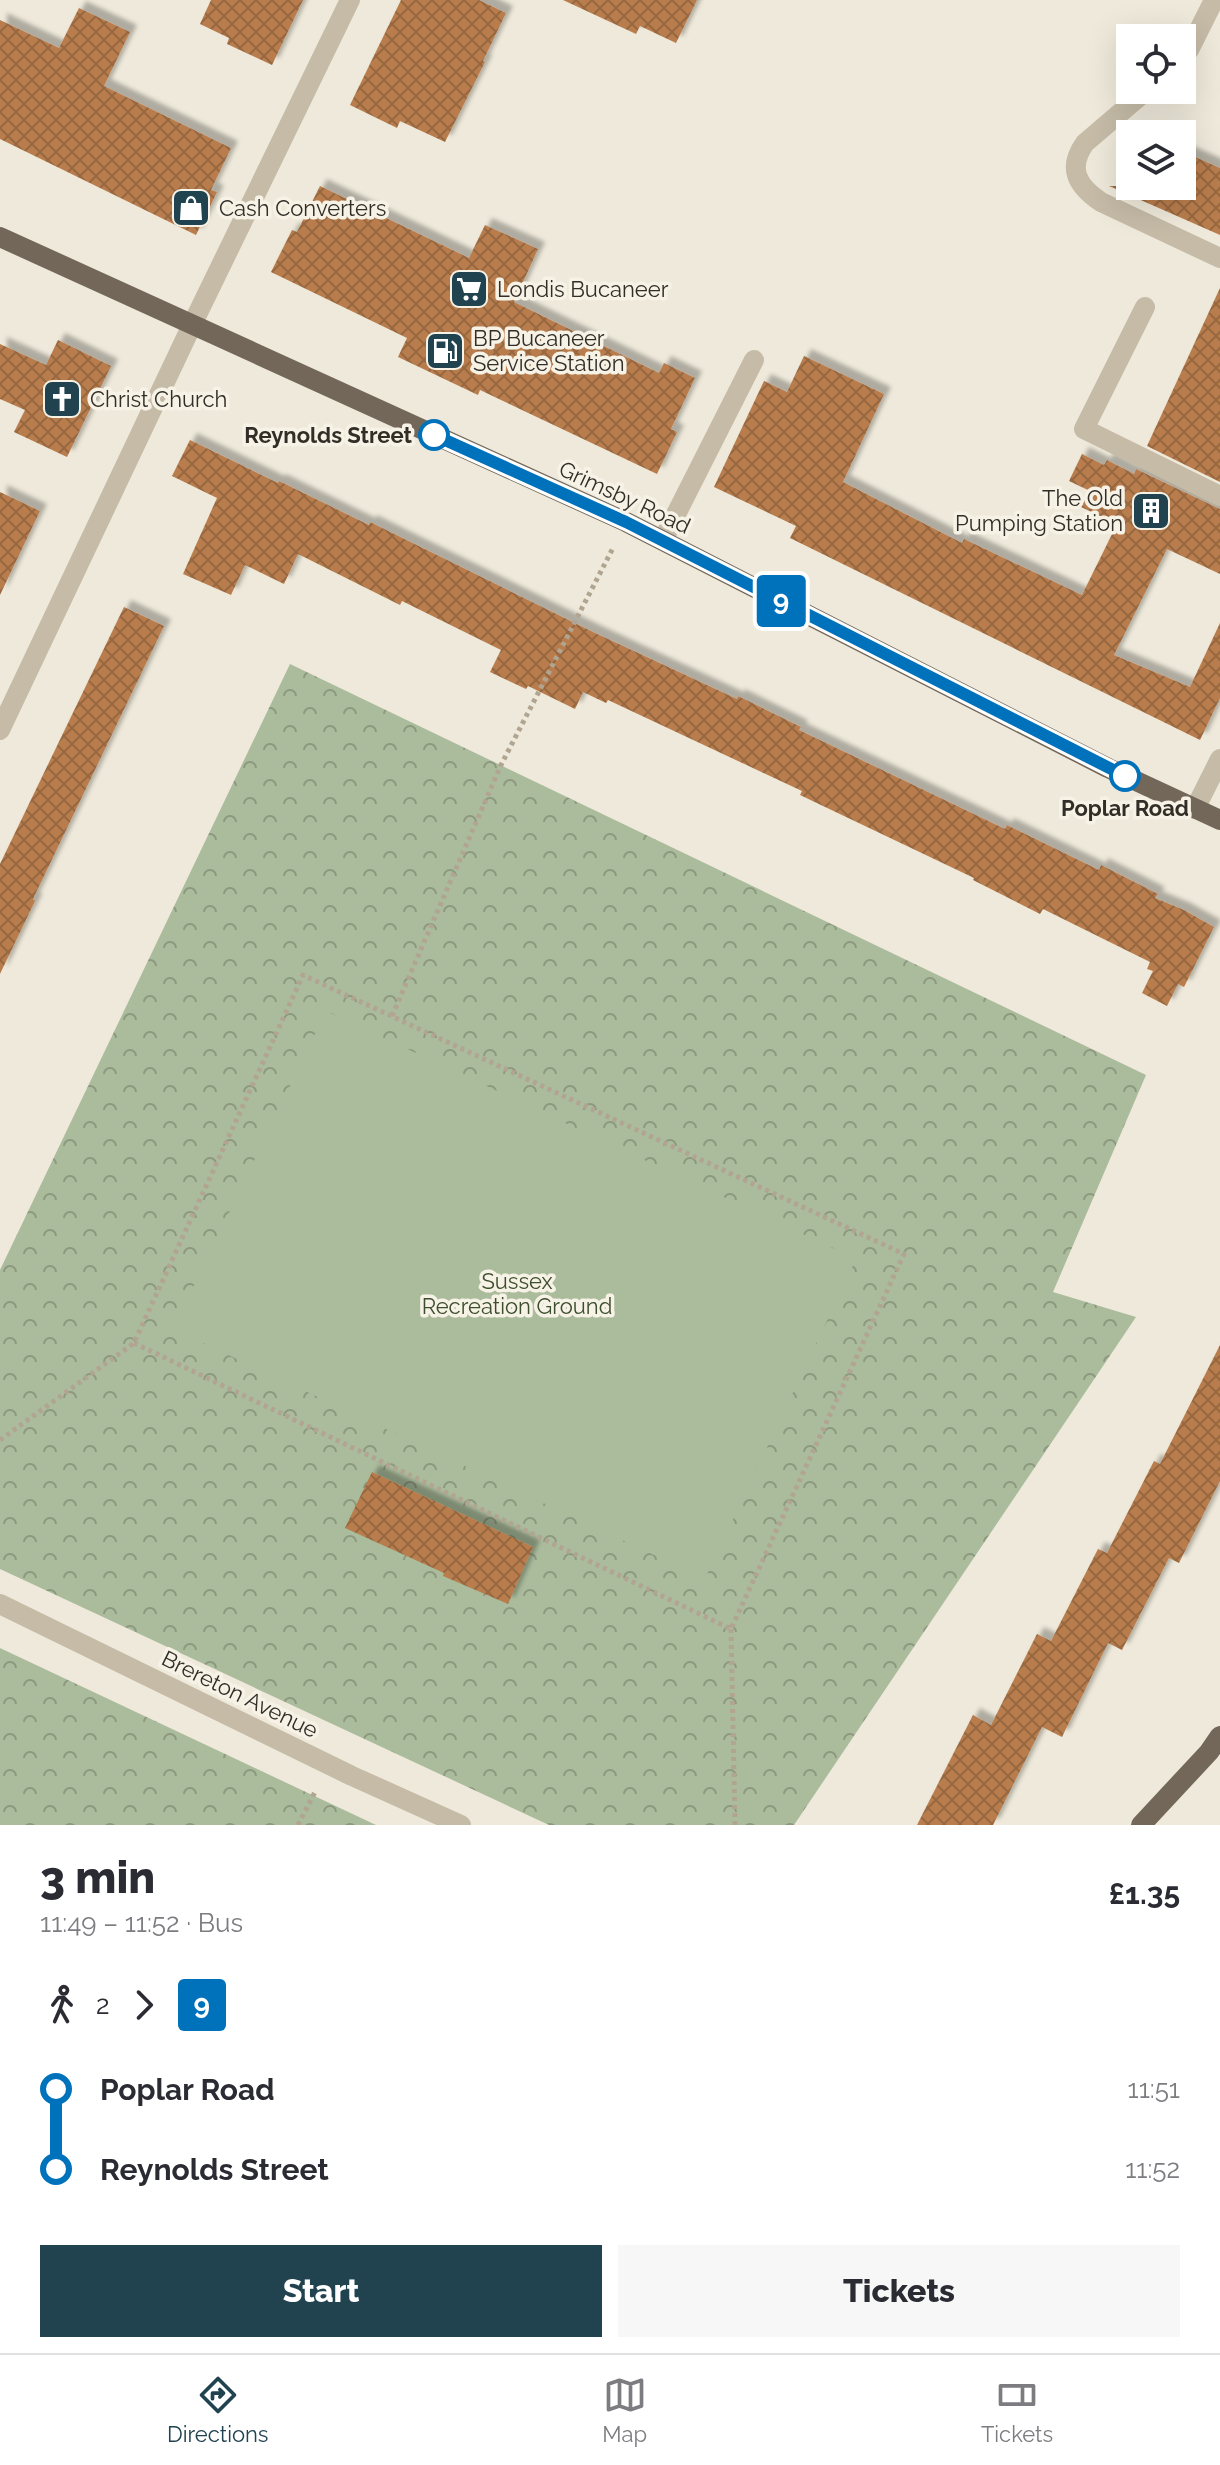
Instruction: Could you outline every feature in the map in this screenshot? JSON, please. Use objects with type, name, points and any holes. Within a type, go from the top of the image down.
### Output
[{"type":"main road","name":"Grimsby Road","points":[[0,237],[626,522],[1108,768],[1220,820]]},
{"type":"main road","points":[[1141,1825],[1220,1736]]},
{"type":"street","points":[[0,730],[350,0]]},
{"type":"street","points":[[1196,36],[1214,0]]},
{"type":"street","points":[[1131,104],[1078,152],[1074,166],[1079,179],[1087,192],[1101,202],[1220,258]]},
{"type":"street","points":[[1145,307],[1084,429],[1220,496]]},
{"type":"street","points":[[663,540],[754,360]]},
{"type":"street","points":[[1195,809],[1220,759]]},
{"type":"street","name":"Brereton Avenue","points":[[0,1604],[330,1765],[461,1825]]},
{"type":"path","points":[[392,1016],[501,765],[626,522]]},
{"type":"path","points":[[0,1440],[134,1343],[303,975],[904,1254],[731,1629],[735,1825]]},
{"type":"path","points":[[134,1343],[731,1629]]},
{"type":"path","points":[[298,1825],[330,1765]]},
{"type":"green space","name":"Sussex Recreation Ground","points":[[290,664],[1146,1075],[1053,1292],[1136,1317],[794,1825],[549,1825],[0,1569],[0,1270]]},
{"type":"green space","points":[[326,1011],[856,1259],[705,1579],[173,1329]]},
{"type":"green space","points":[[0,1648],[376,1825],[0,1825]]},
{"type":"building","points":[[211,0],[303,0],[272,65],[227,44],[229,38],[200,24]]},
{"type":"building","points":[[401,0],[479,0],[506,13],[445,142],[400,121],[397,128],[350,105]]},
{"type":"building","points":[[563,0],[697,0],[676,43],[640,26],[636,34]]},
{"type":"building","points":[[79,8],[130,32],[104,86],[231,148],[211,190],[217,192],[196,235],[0,139],[0,20],[59,48]]},
{"type":"building","points":[[1196,157],[1220,168],[1220,235],[1141,200],[1196,200]]},
{"type":"building","points":[[320,186],[469,258],[485,225],[538,249],[514,302],[659,373],[664,363],[695,378],[671,429],[677,432],[657,474],[480,390],[478,395],[398,357],[407,338],[271,272],[292,230],[297,232]]},
{"type":"building","points":[[1220,288],[1220,482],[1147,446]]},
{"type":"building","name":"Christ Church","points":[[58,340],[111,366],[67,457],[14,432],[25,410],[0,399],[0,344],[46,365]]},
{"type":"building","points":[[804,356],[884,394],[843,482],[962,543],[964,539],[1082,595],[1117,524],[1081,507],[1090,491],[1069,481],[1082,454],[1104,465],[1107,460],[1134,474],[1136,469],[1220,509],[1220,574],[1167,549],[1114,655],[1190,687],[1220,623],[1220,698],[1200,740],[790,538],[796,526],[714,487],[764,381],[787,392]]},
{"type":"building","points":[[190,440],[369,525],[370,522],[593,632],[737,699],[738,696],[801,727],[799,730],[1005,829],[1007,825],[1099,870],[1101,865],[1158,894],[1155,898],[1214,927],[1184,987],[1178,984],[1167,1006],[1142,993],[1153,971],[1147,969],[1150,962],[1043,909],[1040,914],[974,878],[800,795],[802,791],[608,700],[606,703],[583,692],[575,709],[490,672],[501,650],[402,601],[400,605],[298,554],[284,584],[245,565],[231,595],[183,574],[217,498],[172,476]]},
{"type":"building","points":[[0,492],[40,511],[0,595]]},
{"type":"building","points":[[124,607],[164,626],[0,974],[0,864]]},
{"type":"building","points":[[1220,1345],[1220,1481],[1179,1563],[1169,1558],[1122,1650],[1108,1643],[1062,1737],[1042,1727],[993,1825],[917,1825],[973,1715],[991,1725],[1037,1634],[1051,1641],[1098,1549],[1107,1553],[1154,1461],[1160,1464]]},
{"type":"building","points":[[372,1472],[533,1547],[508,1604],[345,1528]]},
{"type":"bus line","name":"9","points":[[434,435],[626,522],[1125,776]]},
{"type":"place","name":"Cash Converters","points":[[191,208]]},
{"type":"place","name":"Londis Bucaneer","points":[[469,289]]},
{"type":"place","name":"BP Bucaneer Service Station","points":[[445,351]]},
{"type":"place","name":"Christ Church","points":[[62,399]]},
{"type":"place","name":"Reynolds Street","points":[[434,435]]},
{"type":"place","name":"The Old Pumping Station","points":[[1151,511]]},
{"type":"place","name":"Poplar Road","points":[[1125,776]]}]
